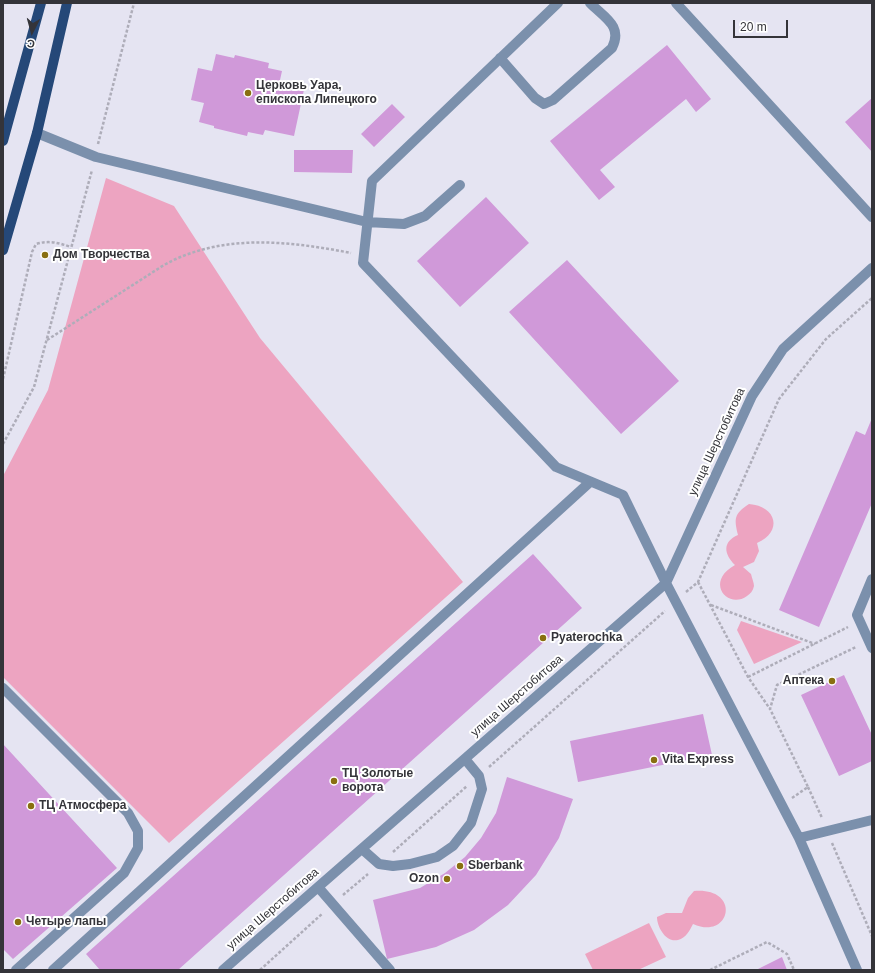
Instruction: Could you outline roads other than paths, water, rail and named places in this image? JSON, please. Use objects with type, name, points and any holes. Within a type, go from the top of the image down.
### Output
[{"type":"main road","points":[[3,141],[41,3]]},
{"type":"main road","points":[[3,250],[37,133],[67,3]]},
{"type":"street","points":[[558,3],[372,181],[363,263],[556,467],[622,495],[666,583],[799,838],[857,970]]},
{"type":"street","points":[[500,58],[535,98],[544,104],[553,100],[612,48],[616,39],[615,28],[590,3]]},
{"type":"street","points":[[676,3],[872,217]]},
{"type":"street","points":[[37,133],[96,157],[367,222],[404,224],[425,216],[460,185]]},
{"type":"street","name":"улица Шерстобитова","points":[[223,970],[666,583],[752,396],[783,349],[872,268]]},
{"type":"street","points":[[53,970],[590,482]]},
{"type":"street","points":[[870,644],[857,614],[872,579]]},
{"type":"street","points":[[3,688],[128,813],[138,831],[138,848],[124,873],[16,970]]},
{"type":"street","points":[[362,849],[379,864],[393,866],[437,857],[453,846],[471,823],[482,789],[479,776],[465,759]]},
{"type":"street","points":[[799,838],[872,820]]},
{"type":"street","points":[[318,887],[390,970]]},
{"type":"place","name":"Церковь Уара, епископа Липецкого","points":[[248,93]]},
{"type":"place","name":"Дом Творчества","points":[[45,255]]},
{"type":"place","name":"Pyaterochka","points":[[543,638]]},
{"type":"place","name":"Аптека","points":[[832,681]]},
{"type":"place","name":"Vita Express","points":[[654,760]]},
{"type":"place","name":"ТЦ Золотые ворота","points":[[334,781]]},
{"type":"place","name":"ТЦ Атмосфера","points":[[31,806]]},
{"type":"place","name":"Sberbank","points":[[460,866]]},
{"type":"place","name":"Ozon","points":[[447,879]]},
{"type":"place","name":"Четыре лапы","points":[[18,922]]}]
